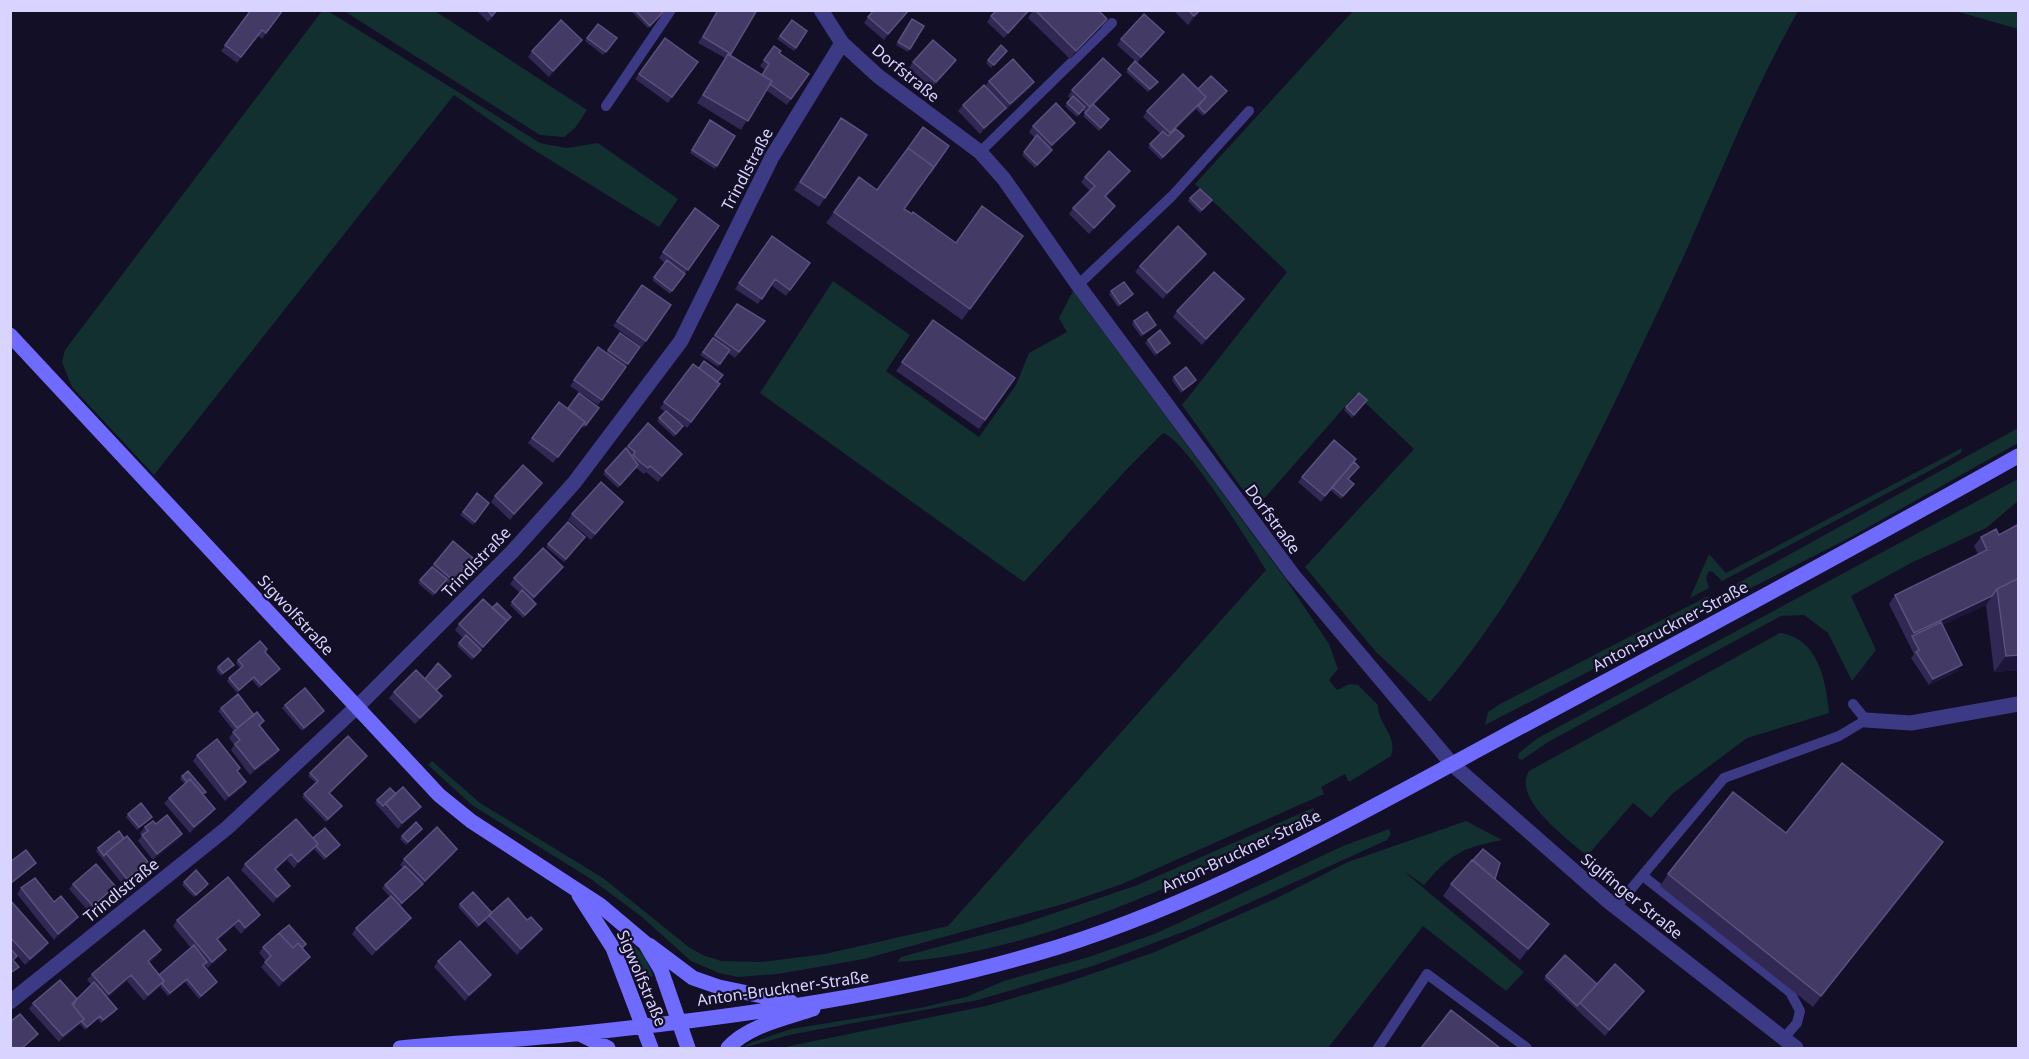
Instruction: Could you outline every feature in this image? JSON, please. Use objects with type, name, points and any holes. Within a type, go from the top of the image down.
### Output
[{"type":"main road","name":"Sigwolfstraße","points":[[10,335],[356,708],[446,800],[626,924],[645,942],[661,970],[688,1048]]},
{"type":"main road","name":"Anton-Bruckner-Straße","points":[[400,1048],[580,1034],[835,1000],[955,975],[1102,933],[1246,872],[1452,764],[2019,456]]},
{"type":"main road","name":"Sigwolfstraße","points":[[578,892],[613,948],[651,1048]]},
{"type":"main road","points":[[645,942],[693,978],[719,987],[748,991],[800,1004]]},
{"type":"main road","points":[[728,1048],[737,1039],[758,1028],[835,1000]]},
{"type":"main road","points":[[580,1034],[608,1048]]},
{"type":"street","name":"Dorfstraße","points":[[822,11],[842,43],[878,76],[980,152],[1004,179],[1078,285],[1293,575],[1452,764]]},
{"type":"street","name":"Trindlstraße","points":[[10,1002],[227,828],[356,708],[512,552],[574,483],[681,341],[772,157],[842,43]]},
{"type":"street","points":[[1866,720],[1911,723],[2019,704]]},
{"type":"street","name":"Siglfinger Straße","points":[[1452,764],[1616,907],[1796,1048]]},
{"type":"lane","points":[[606,106],[671,10]]},
{"type":"lane","points":[[980,152],[1112,23]]},
{"type":"lane","points":[[1078,285],[1172,196],[1250,111]]},
{"type":"lane","points":[[1616,907],[1724,778],[1839,736],[1866,720],[1853,704]]},
{"type":"lane","points":[[1643,876],[1790,992],[1800,1011],[1797,1023],[1783,1039]]},
{"type":"lane","points":[[1378,1048],[1427,974],[1527,1048]]},
{"type":"green space","points":[[322,11],[328,11],[540,143],[566,148],[598,143],[678,199],[659,227],[526,145],[454,95],[154,475],[72,387],[62,362],[65,350]]},
{"type":"green space","points":[[344,11],[435,11],[587,110],[575,128],[564,137],[540,135]]},
{"type":"green space","points":[[1353,11],[1798,11],[1756,93],[1686,252],[1583,466],[1514,589],[1460,666],[1430,702],[1376,652],[1305,567],[1414,449],[1356,394],[1256,508],[1182,405],[1287,272],[1195,184]]},
{"type":"green space","points":[[1955,11],[2018,11],[2018,29]]},
{"type":"green space","points":[[833,281],[910,335],[886,371],[979,437],[1016,385],[1029,353],[1067,332],[1059,318],[1073,291],[1285,578],[1329,644],[1338,669],[1329,680],[1337,690],[1350,684],[1358,685],[1378,705],[1392,742],[1391,756],[1349,782],[1345,774],[1321,787],[1324,794],[1122,884],[1067,903],[864,959],[778,974],[738,977],[719,973],[691,961],[642,917],[591,879],[472,805],[428,765],[432,761],[480,803],[603,878],[690,948],[721,961],[762,962],[825,954],[948,926],[1266,570],[1201,472],[1173,439],[1163,433],[1024,582],[760,393]]},
{"type":"green space","points":[[2018,428],[2018,443],[1849,538],[1743,592],[1729,588]]},
{"type":"green space","points":[[1962,448],[1961,453],[1931,470],[1722,581],[1709,571],[1706,578],[1709,588],[1690,598],[1709,554],[1726,573]]},
{"type":"green space","points":[[2018,479],[2018,501],[1986,528],[1911,563],[1851,596],[1876,650],[1852,681],[1828,633],[1804,615],[1781,616],[1548,742],[1522,760],[1518,758],[1519,753],[1538,738]]},
{"type":"green space","points":[[1708,596],[1710,607],[1704,612],[1485,725],[1488,712],[1500,704]]},
{"type":"green space","points":[[1780,633],[1803,643],[1818,662],[1829,713],[1747,738],[1672,794],[1651,818],[1633,803],[1587,856],[1555,829],[1535,806],[1528,794],[1526,782],[1529,771]]},
{"type":"green space","points":[[1313,808],[1314,810],[1292,828],[1200,872],[1100,914],[1049,932],[997,946],[947,957],[897,962],[901,957],[1022,924],[1135,886]]},
{"type":"green space","points":[[1466,821],[1502,840],[1476,846],[1458,854],[1442,866],[1424,885],[1402,870],[1524,972],[1506,991],[1423,926],[1328,1048],[780,1048],[986,1006],[1065,983],[1155,952],[1277,898],[1348,862]]},
{"type":"green space","points":[[1389,829],[1391,834],[1387,840],[1196,927],[1096,965],[978,1000],[789,1035],[743,1048],[750,1043],[791,1029],[920,1008],[966,997],[1004,981],[1092,956],[1157,933],[1343,846]]},
{"type":"green space","points":[[620,931],[645,957],[653,976],[640,980]]},
{"type":"building","points":[[251,10],[283,10],[266,33],[262,30],[241,57],[225,45]]},
{"type":"building","points":[[487,10],[497,10],[492,16]]},
{"type":"building","points":[[635,10],[662,10],[663,12],[650,26]]},
{"type":"building","points":[[718,10],[757,10],[731,54],[703,37]]},
{"type":"building","points":[[874,10],[909,10],[888,34],[868,17]]},
{"type":"building","points":[[997,10],[1029,10],[1008,33],[991,16]]},
{"type":"building","points":[[1035,10],[1098,10],[1107,19],[1076,51]]},
{"type":"building","points":[[1188,10],[1200,10],[1194,16]]},
{"type":"building","points":[[1144,14],[1164,32],[1141,57],[1121,39]]},
{"type":"building","points":[[912,19],[924,26],[910,49],[898,42]]},
{"type":"building","points":[[561,20],[582,40],[553,71],[532,51]]},
{"type":"building","points":[[792,20],[807,31],[796,48],[780,36]]},
{"type":"building","points":[[598,24],[617,38],[606,52],[587,38]]},
{"type":"building","points":[[665,38],[698,62],[672,97],[639,74]]},
{"type":"building","points":[[933,40],[956,60],[936,82],[913,62]]},
{"type":"building","points":[[1001,45],[1007,51],[994,65],[988,60]]},
{"type":"building","points":[[774,46],[781,51],[779,53],[809,74],[791,99],[770,84],[772,81],[762,75],[769,64],[764,60]]},
{"type":"building","points":[[728,54],[772,81],[748,121],[703,95]]},
{"type":"building","points":[[1103,58],[1121,75],[1090,107],[1072,90]]},
{"type":"building","points":[[1013,59],[1034,82],[1010,104],[989,81]]},
{"type":"building","points":[[1135,61],[1158,82],[1150,89],[1128,69]]},
{"type":"building","points":[[1183,74],[1206,97],[1170,133],[1147,111]]},
{"type":"building","points":[[1211,76],[1227,91],[1205,113],[1198,106],[1206,97],[1198,89]]},
{"type":"building","points":[[984,85],[1006,108],[984,128],[963,105]]},
{"type":"building","points":[[1073,96],[1085,107],[1079,114],[1067,103]]},
{"type":"building","points":[[1056,103],[1075,123],[1052,145],[1033,126]]},
{"type":"building","points":[[1093,104],[1109,119],[1101,128],[1085,113]]},
{"type":"building","points":[[841,118],[867,135],[825,198],[800,182]]},
{"type":"building","points":[[710,120],[735,136],[717,166],[692,150]]},
{"type":"building","points":[[923,127],[949,146],[930,173],[934,167],[908,148]]},
{"type":"building","points":[[1176,129],[1184,136],[1163,157],[1150,144],[1163,131],[1168,136]]},
{"type":"building","points":[[1037,135],[1052,150],[1037,165],[1024,152]]},
{"type":"building","points":[[908,148],[934,167],[904,209],[912,214],[913,212],[956,243],[982,206],[1023,236],[970,309],[834,212],[859,177],[877,190]]},
{"type":"building","points":[[1109,151],[1130,171],[1105,196],[1115,206],[1094,228],[1073,208],[1095,186],[1085,177]]},
{"type":"building","points":[[1200,189],[1212,200],[1202,210],[1190,198]]},
{"type":"building","points":[[695,208],[719,226],[688,270],[663,252]]},
{"type":"building","points":[[1178,226],[1206,254],[1167,293],[1140,266]]},
{"type":"building","points":[[772,236],[810,263],[790,290],[775,279],[762,299],[739,283]]},
{"type":"building","points":[[667,260],[685,274],[672,291],[654,277]]},
{"type":"building","points":[[1214,272],[1244,299],[1206,339],[1177,311]]},
{"type":"building","points":[[1124,282],[1133,294],[1120,304],[1111,291]]},
{"type":"building","points":[[642,285],[671,305],[646,341],[617,321]]},
{"type":"building","points":[[737,304],[765,321],[739,352],[715,335]]},
{"type":"building","points":[[1147,312],[1156,325],[1143,334],[1134,321]]},
{"type":"building","points":[[933,320],[1015,378],[985,420],[902,362]]},
{"type":"building","points":[[1160,330],[1170,343],[1157,353],[1148,340]]},
{"type":"building","points":[[620,333],[640,347],[628,364],[608,350]]},
{"type":"building","points":[[713,338],[730,350],[720,364],[703,352]]},
{"type":"building","points":[[598,347],[626,367],[602,400],[574,380]]},
{"type":"building","points":[[704,361],[723,375],[717,382],[699,368]]},
{"type":"building","points":[[693,364],[720,384],[691,422],[664,402]]},
{"type":"building","points":[[1186,367],[1196,380],[1183,390],[1174,377]]},
{"type":"building","points":[[579,393],[599,408],[586,425],[568,408]]},
{"type":"building","points":[[1359,393],[1367,400],[1354,415],[1346,407]]},
{"type":"building","points":[[559,402],[585,422],[558,457],[532,438]]},
{"type":"building","points":[[666,411],[683,426],[676,434],[659,418]]},
{"type":"building","points":[[648,423],[682,454],[662,476],[650,466],[648,468],[640,462],[633,455],[635,452],[628,446]]},
{"type":"building","points":[[1334,440],[1356,459],[1325,496],[1302,477]]},
{"type":"building","points":[[626,448],[638,465],[620,485],[605,471]]},
{"type":"building","points":[[1354,462],[1359,467],[1348,479],[1354,484],[1343,496],[1332,487]]},
{"type":"building","points":[[523,465],[542,483],[514,514],[495,496]]},
{"type":"building","points":[[601,482],[623,502],[595,534],[572,514]]},
{"type":"building","points":[[477,493],[489,503],[475,522],[463,512]]},
{"type":"building","points":[[568,522],[585,537],[566,559],[548,544]]},
{"type":"building","points":[[2019,524],[2019,578],[1997,589],[1992,596],[1914,633],[1895,595],[1987,550],[1981,537],[1996,529],[1999,535]]},
{"type":"building","points":[[453,541],[473,558],[454,581],[434,564]]},
{"type":"building","points":[[543,548],[563,567],[534,597],[514,578]]},
{"type":"building","points":[[432,567],[447,579],[435,593],[420,580]]},
{"type":"building","points":[[2019,578],[2019,655],[2006,656],[1997,589]]},
{"type":"building","points":[[522,590],[536,604],[525,615],[512,602]]},
{"type":"building","points":[[483,599],[507,621],[483,647],[459,624]]},
{"type":"building","points":[[497,603],[511,617],[507,621],[492,608]]},
{"type":"building","points":[[1941,622],[1962,665],[1933,679],[1916,652],[1919,650],[1912,636]]},
{"type":"building","points":[[466,635],[481,650],[474,657],[459,643]]},
{"type":"building","points":[[260,641],[267,649],[265,652],[280,669],[261,685],[254,677],[239,690],[229,678],[243,666],[238,660]]},
{"type":"building","points":[[228,658],[234,665],[223,673],[218,667]]},
{"type":"building","points":[[438,663],[451,676],[436,690],[425,679]]},
{"type":"building","points":[[416,670],[442,696],[420,718],[394,692]]},
{"type":"building","points":[[305,688],[324,711],[304,728],[285,705]]},
{"type":"building","points":[[238,694],[254,715],[237,728],[221,708]]},
{"type":"building","points":[[257,712],[264,721],[259,725],[279,750],[255,769],[235,744],[240,740],[233,732]]},
{"type":"building","points":[[348,736],[367,756],[329,793],[342,806],[328,819],[304,794],[318,781],[310,773]]},
{"type":"building","points":[[217,739],[240,768],[237,771],[246,782],[229,796],[197,755]]},
{"type":"building","points":[[1842,763],[1943,842],[1821,996],[1668,874],[1733,792],[1786,833]]},
{"type":"building","points":[[188,771],[206,792],[203,794],[190,779],[187,782],[182,776]]},
{"type":"building","points":[[190,779],[215,809],[194,827],[169,798]]},
{"type":"building","points":[[403,787],[421,807],[402,823],[385,803]]},
{"type":"building","points":[[390,788],[396,794],[383,806],[377,800]]},
{"type":"building","points":[[141,803],[152,817],[139,827],[128,814]]},
{"type":"building","points":[[167,815],[182,834],[157,854],[142,835],[148,831],[145,827],[153,821],[156,824]]},
{"type":"building","points":[[296,819],[318,844],[298,862],[291,854],[275,869],[290,886],[277,897],[245,864]]},
{"type":"building","points":[[416,822],[422,829],[408,842],[402,836]]},
{"type":"building","points":[[437,827],[457,849],[425,881],[404,859]]},
{"type":"building","points":[[325,828],[340,845],[326,857],[316,846],[318,844],[313,838]]},
{"type":"building","points":[[119,831],[124,838],[104,856],[98,848]]},
{"type":"building","points":[[127,836],[148,862],[127,879],[106,853]]},
{"type":"building","points":[[1483,849],[1500,863],[1495,879],[1473,860]]},
{"type":"building","points":[[26,850],[36,863],[11,883],[10,862]]},
{"type":"building","points":[[1472,860],[1549,924],[1528,949],[1451,884]]},
{"type":"building","points":[[96,864],[115,886],[93,906],[73,884]]},
{"type":"building","points":[[405,866],[423,884],[402,903],[385,885]]},
{"type":"building","points":[[196,870],[208,884],[196,895],[184,882]]},
{"type":"building","points":[[228,877],[260,915],[245,928],[239,920],[217,939],[226,950],[212,962],[177,920]]},
{"type":"building","points":[[35,878],[54,902],[61,896],[78,917],[58,934],[21,888]]},
{"type":"building","points":[[473,892],[492,913],[479,925],[460,904]]},
{"type":"building","points":[[391,896],[411,918],[376,950],[356,928]]},
{"type":"building","points":[[508,898],[527,920],[531,917],[542,929],[521,949],[489,915]]},
{"type":"building","points":[[10,900],[48,943],[30,959],[10,937]]},
{"type":"building","points":[[289,925],[306,944],[302,948],[298,943],[293,948],[279,933]]},
{"type":"building","points":[[144,930],[161,950],[148,961],[164,981],[148,995],[131,975],[109,994],[92,974]]},
{"type":"building","points":[[279,933],[293,948],[298,943],[310,957],[283,981],[265,962],[271,956],[263,947]]},
{"type":"building","points":[[460,941],[491,975],[469,995],[438,961]]},
{"type":"building","points":[[194,945],[207,962],[203,965],[217,982],[201,996],[187,979],[170,993],[162,984],[164,981],[159,975]]},
{"type":"building","points":[[10,948],[17,956],[13,960],[19,967],[10,973]]},
{"type":"building","points":[[1565,955],[1597,984],[1577,1006],[1546,976]]},
{"type":"building","points":[[1615,964],[1644,991],[1609,1030],[1580,1003]]},
{"type":"building","points":[[60,980],[77,999],[72,1004],[84,1019],[63,1036],[33,1003]]},
{"type":"building","points":[[94,982],[117,1009],[103,1020],[100,1016],[87,1027],[73,1005]]},
{"type":"building","points":[[1451,1010],[1500,1048],[1421,1048]]},
{"type":"building","points":[[20,1014],[38,1034],[22,1048],[10,1048],[10,1022]]}]
